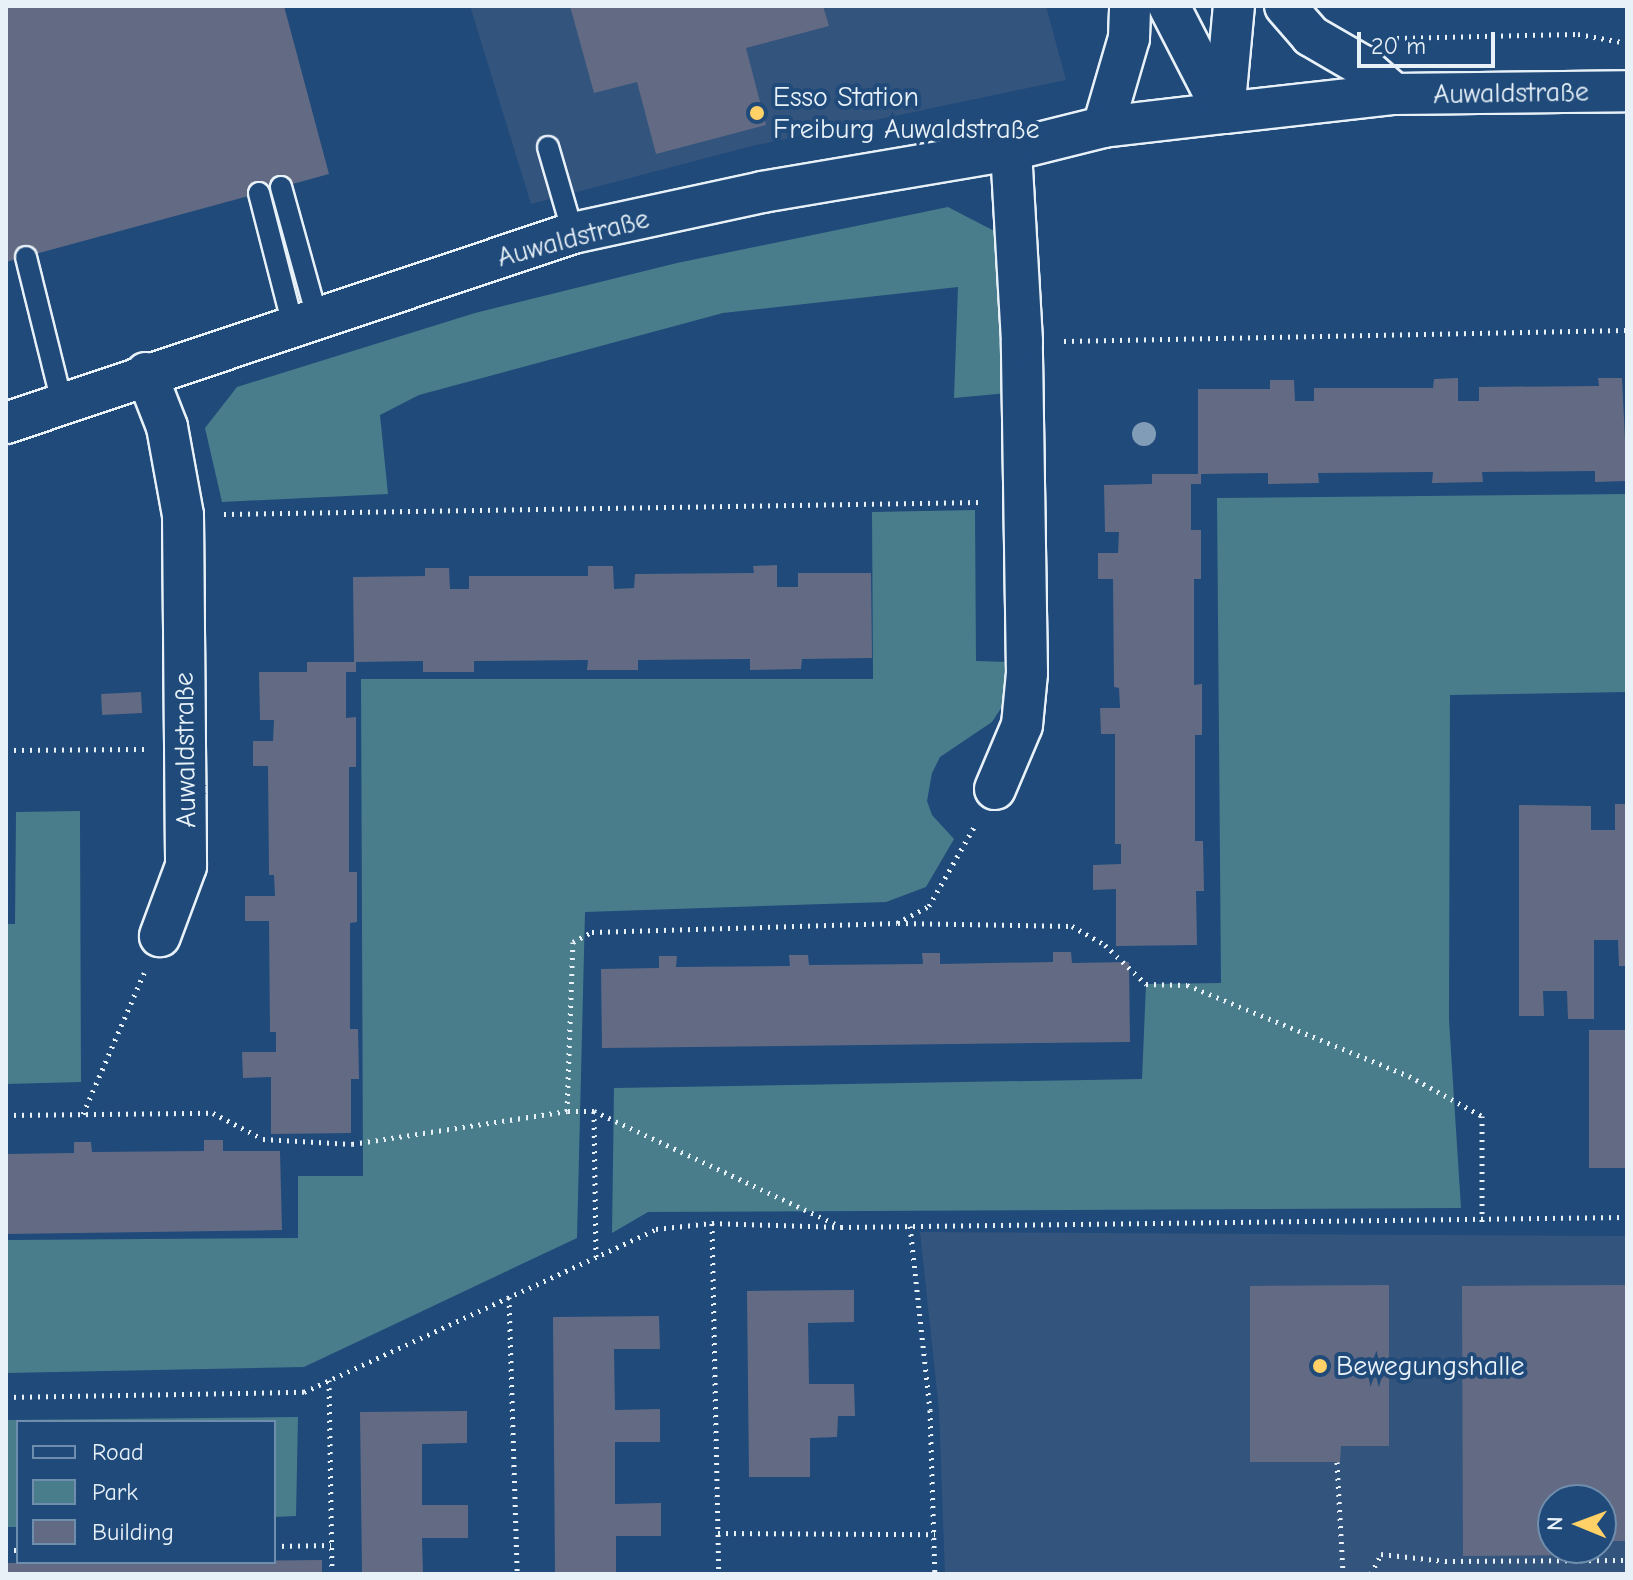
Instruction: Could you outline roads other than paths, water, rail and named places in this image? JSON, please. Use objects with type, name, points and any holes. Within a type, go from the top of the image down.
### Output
[{"type":"street","points":[[1103,127],[1129,38],[1130,6]]},
{"type":"street","points":[[1169,6],[1224,113]]},
{"type":"street","points":[[1224,113],[1234,6]]},
{"type":"street","name":"Auwaldstraße","points":[[1285,6],[1311,36],[1361,65],[1394,94]]},
{"type":"street","name":"Auwaldstraße","points":[[6,423],[146,373],[573,233],[762,192],[1011,150],[1103,127],[1394,94],[1627,91]]},
{"type":"street","points":[[995,789],[1022,725],[1027,673],[1022,341],[1011,150]]},
{"type":"street","name":"Auwaldstraße","points":[[146,373],[167,427],[183,515],[186,866],[160,936]]},
{"type":"lane","points":[[548,147],[573,233]]},
{"type":"lane","points":[[281,187],[305,321]]},
{"type":"lane","points":[[259,193],[305,321]]},
{"type":"lane","points":[[26,257],[62,403]]},
{"type":"place","name":"Esso Station Freiburg Auwaldstraße","points":[[757,113]]},
{"type":"place","name":"Bewegungshalle","points":[[1320,1366]]}]
